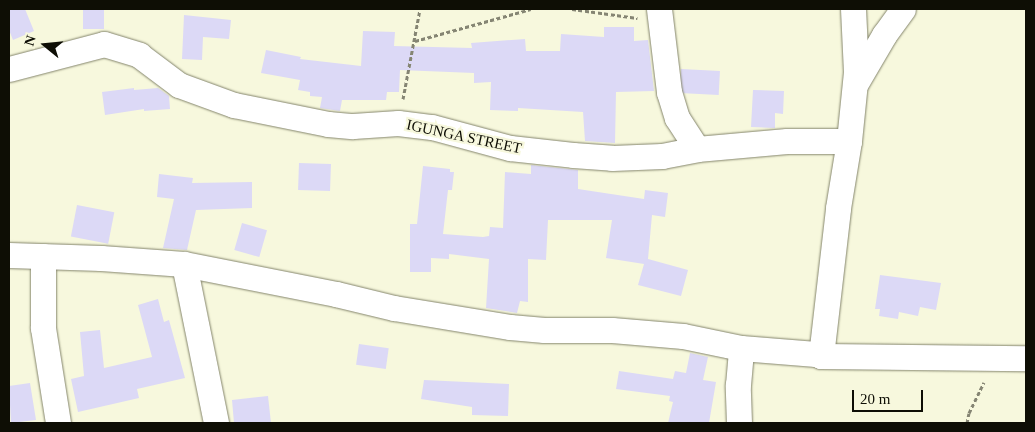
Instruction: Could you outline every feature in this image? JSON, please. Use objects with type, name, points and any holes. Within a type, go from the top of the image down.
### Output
[{"type":"street","points":[[821,356],[838,208],[849,141],[855,85],[853,9]]},
{"type":"street","points":[[855,85],[884,34],[903,9]]},
{"type":"street","points":[[660,15],[669,92],[677,118],[697,149]]},
{"type":"street","name":"IGUNGA STREET","points":[[9,69],[104,44],[139,55],[179,85],[234,105],[328,124],[353,126],[398,123],[432,127],[510,148],[573,155],[629,158],[662,156],[697,149],[787,141],[849,141]]},
{"type":"street","points":[[9,255],[148,260],[184,264],[452,319],[544,330],[620,330],[683,336],[741,348],[821,356],[1026,358]]},
{"type":"street","points":[[44,256],[43,328],[58,423]]},
{"type":"street","points":[[184,264],[216,423]]},
{"type":"street","points":[[739,423],[738,385],[741,348]]},
{"type":"path","points":[[398,123],[420,9]]},
{"type":"path","points":[[415,41],[530,9]]},
{"type":"path","points":[[572,9],[660,15]]},
{"type":"path","points":[[967,423],[969,413],[994,359]]},
{"type":"building","points":[[9,9],[25,9],[34,31],[13,40],[9,30]]},
{"type":"building","points":[[83,9],[104,9],[104,29],[83,29]]},
{"type":"building","points":[[184,15],[231,20],[229,39],[203,37],[202,60],[182,59]]},
{"type":"building","points":[[604,27],[634,27],[634,41],[648,40],[654,91],[616,92],[615,143],[585,141],[583,112],[518,108],[518,111],[490,110],[491,82],[474,83],[474,73],[400,70],[399,92],[387,92],[386,100],[342,100],[340,111],[320,108],[322,97],[310,96],[310,92],[298,90],[300,80],[261,73],[266,50],[301,57],[300,59],[361,66],[363,31],[395,32],[394,46],[472,48],[471,43],[525,39],[526,51],[560,51],[561,34],[604,37]]},
{"type":"building","points":[[681,69],[720,71],[719,95],[680,93]]},
{"type":"building","points":[[134,88],[134,90],[158,88],[169,96],[170,109],[144,111],[144,109],[105,115],[102,92]]},
{"type":"building","points":[[753,90],[784,91],[783,114],[775,113],[775,128],[751,127]]},
{"type":"building","points":[[299,163],[331,164],[330,191],[298,190]]},
{"type":"building","points":[[531,165],[578,170],[578,189],[644,199],[645,190],[668,193],[665,217],[652,215],[648,259],[688,270],[681,296],[638,285],[644,264],[606,258],[612,220],[548,220],[546,260],[528,259],[528,302],[520,301],[517,313],[486,308],[489,259],[449,254],[449,259],[431,258],[431,272],[410,272],[410,224],[417,224],[423,166],[450,169],[450,172],[454,172],[452,190],[448,190],[443,234],[483,237],[489,236],[490,227],[503,228],[505,172],[531,174]]},
{"type":"building","points":[[159,174],[193,178],[192,183],[252,182],[252,208],[196,210],[187,250],[163,248],[174,199],[157,197]]},
{"type":"building","points":[[77,205],[114,212],[108,244],[71,236]]},
{"type":"building","points":[[242,223],[267,230],[259,257],[234,250]]},
{"type":"building","points":[[880,275],[941,283],[936,310],[920,307],[918,316],[899,312],[898,319],[879,316],[880,309],[875,309]]},
{"type":"building","points":[[158,299],[164,322],[169,320],[185,378],[137,389],[139,398],[78,412],[71,379],[84,376],[80,332],[100,330],[104,368],[152,357],[138,305]]},
{"type":"building","points":[[359,344],[389,348],[386,369],[356,365]]},
{"type":"building","points":[[690,353],[708,357],[703,380],[716,382],[709,423],[668,423],[673,402],[669,401],[670,396],[616,389],[619,371],[673,379],[675,371],[686,373]]},
{"type":"building","points":[[424,380],[509,384],[508,416],[472,415],[472,407],[421,399]]},
{"type":"building","points":[[30,383],[36,420],[11,423],[9,386]]},
{"type":"building","points":[[268,396],[271,423],[234,423],[232,400]]}]
